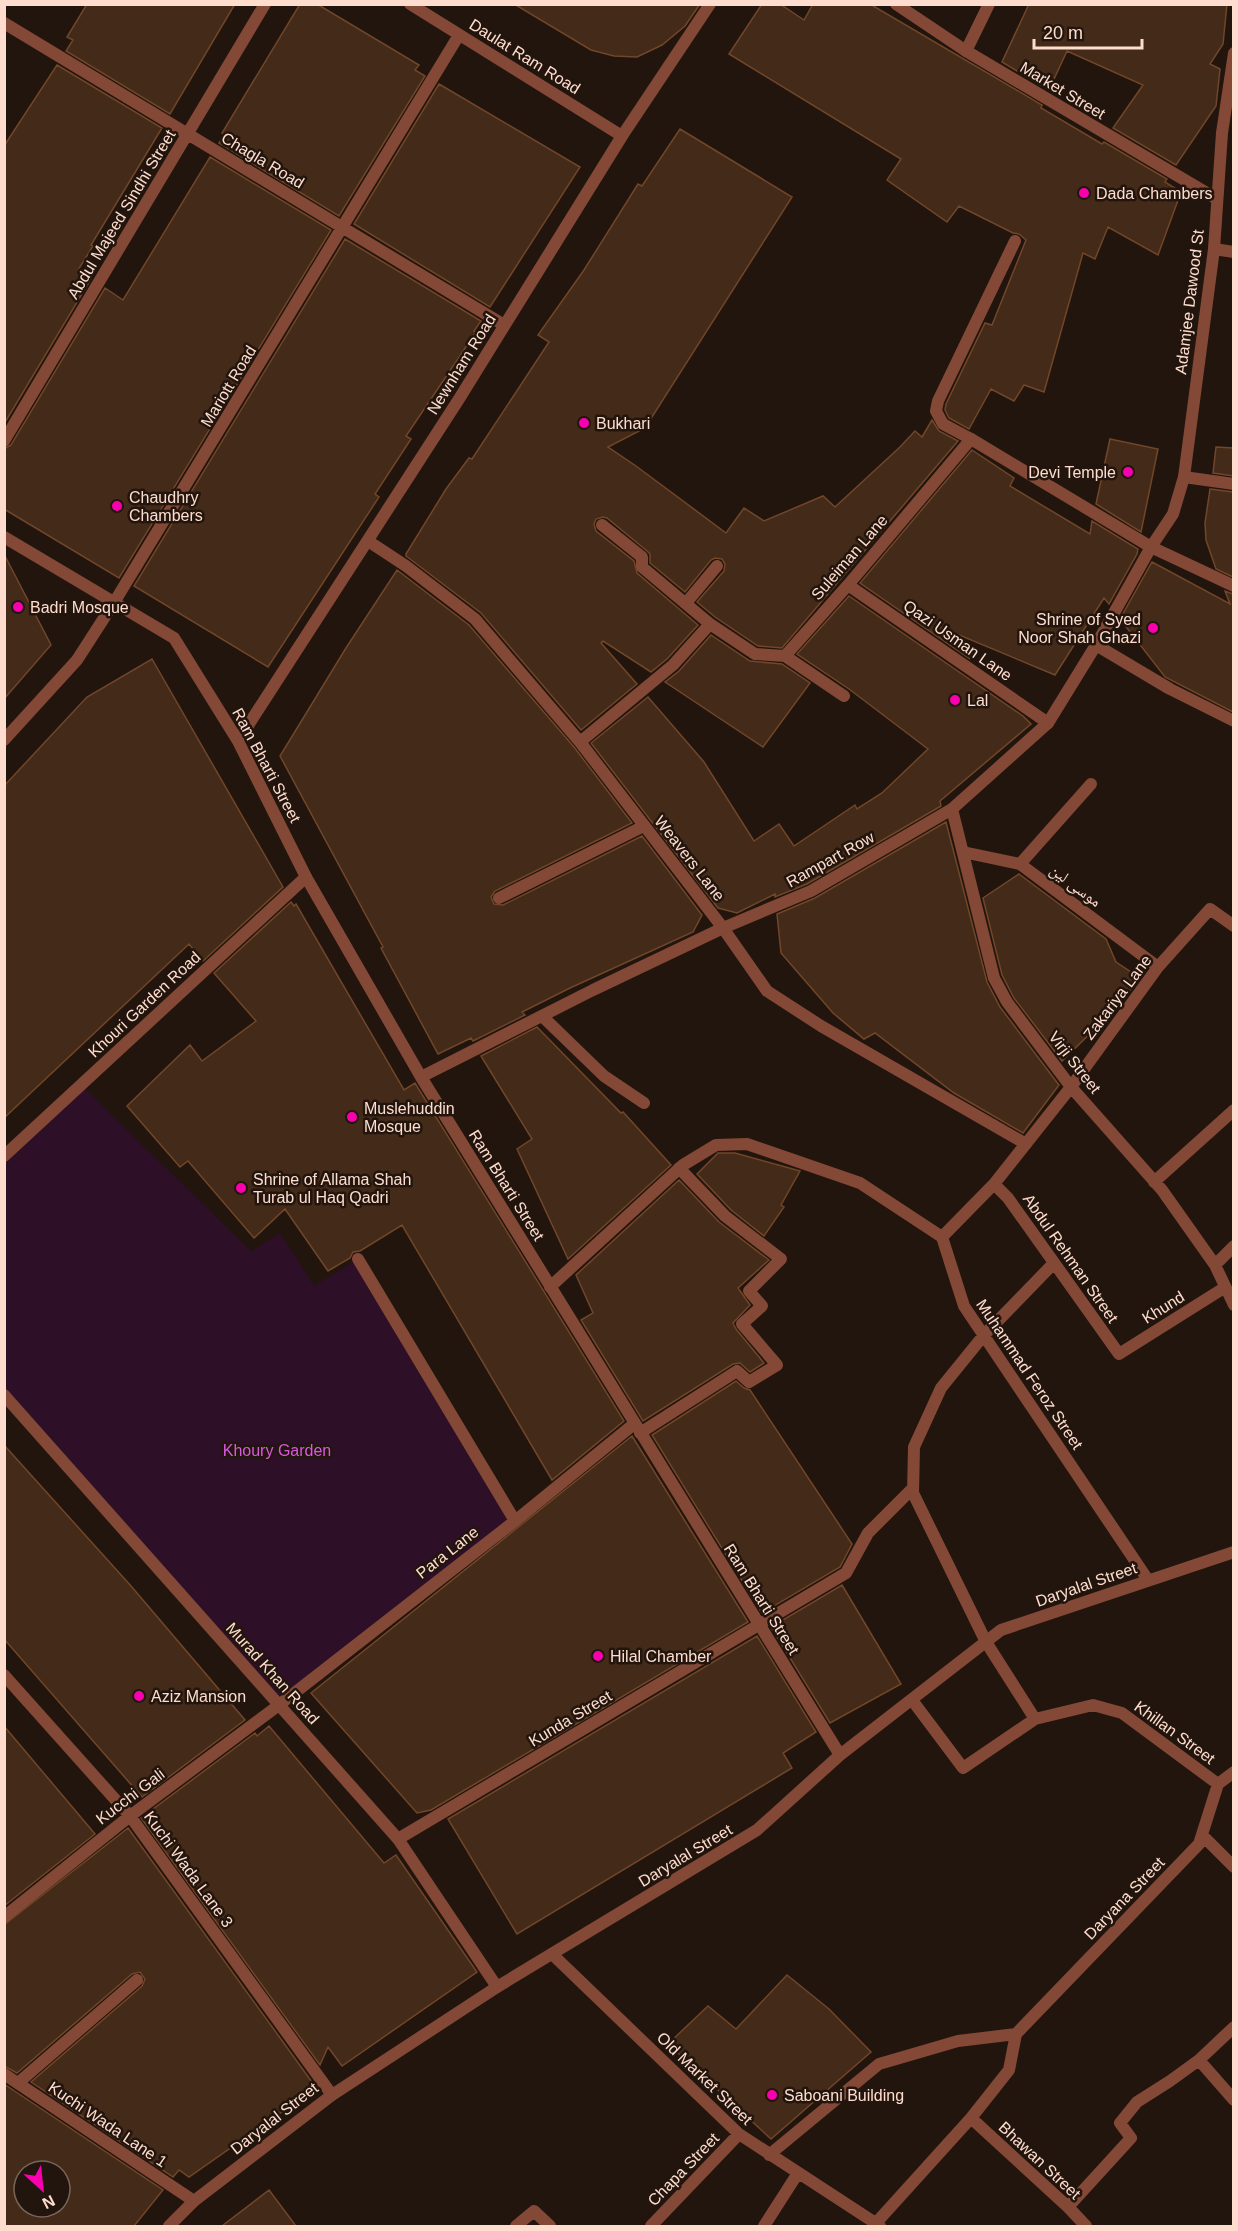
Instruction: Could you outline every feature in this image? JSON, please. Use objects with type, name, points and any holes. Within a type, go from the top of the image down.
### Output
[{"type":"street","name":"Abdul Majeed Sindhi Street","points":[[4,441],[266,4]]},
{"type":"street","name":"Daulat Ram Road","points":[[410,4],[622,136]]},
{"type":"street","name":"Newnham Road","points":[[238,741],[368,541],[622,136],[710,4]]},
{"type":"street","name":"Market Street","points":[[896,4],[966,51],[1217,199]]},
{"type":"street","points":[[966,51],[988,4]]},
{"type":"street","name":"Chagla Road","points":[[4,23],[504,325]]},
{"type":"street","name":"Mariott Road","points":[[4,740],[76,660],[115,601],[459,35]]},
{"type":"street","name":"Adamjee Dawood St","points":[[1151,547],[1173,514],[1184,477],[1214,249],[1217,199],[1228,134],[1233,53]]},
{"type":"street","points":[[1015,241],[938,401],[936,411],[944,424],[1151,547],[1233,586]]},
{"type":"street","points":[[1214,249],[1233,252]]},
{"type":"street","name":"Suleiman Lane","points":[[785,656],[971,439]]},
{"type":"street","points":[[1184,477],[1233,484]]},
{"type":"street","points":[[602,525],[642,556],[642,567],[710,624],[755,654],[785,656],[844,696]]},
{"type":"street","name":"Ram Bharti Street","points":[[4,537],[174,638],[238,741],[306,877],[422,1077],[840,1755]]},
{"type":"street","name":"Weavers Lane","points":[[368,541],[406,566],[475,619],[580,742],[723,927],[767,991],[821,1026],[1026,1144]]},
{"type":"street","name":"Rampart Row","points":[[422,1077],[723,927],[811,891],[952,809],[1048,723],[1096,645],[1151,547]]},
{"type":"street","points":[[686,603],[717,566]]},
{"type":"street","name":"Qazi Usman Lane","points":[[848,585],[1048,723]]},
{"type":"street","points":[[580,742],[673,665],[710,624]]},
{"type":"street","points":[[1096,645],[1170,689],[1233,722]]},
{"type":"street","points":[[1020,864],[1091,784]]},
{"type":"street","name":"Virji Street","points":[[952,809],[994,978],[1007,1002],[1071,1087],[1154,1182],[1215,1265],[1233,1305]]},
{"type":"street","points":[[499,898],[644,826]]},
{"type":"street","name":"موسی لین","points":[[963,852],[1020,864],[1158,967]]},
{"type":"street","name":"Khouri Garden Road","points":[[4,1156],[306,877]]},
{"type":"street","name":"Zakariya Lane","points":[[942,1237],[994,1184],[1071,1087],[1158,967],[1210,909],[1233,926]]},
{"type":"street","points":[[542,1016],[604,1076],[644,1103]]},
{"type":"street","points":[[1154,1182],[1233,1110]]},
{"type":"street","points":[[550,1287],[679,1168],[716,1145],[747,1144],[860,1183],[942,1237]]},
{"type":"street","name":"Para Lane","points":[[279,1705],[637,1428],[737,1371],[749,1382],[777,1365],[742,1324],[762,1306],[749,1291],[781,1259],[725,1216],[679,1168]]},
{"type":"street","name":"Abdul Rehman Street","points":[[994,1184],[1008,1198],[1119,1354]]},
{"type":"street","name":"Muhammad Feroz Street","points":[[942,1237],[964,1306],[1148,1580]]},
{"type":"street","points":[[1215,1265],[1233,1246]]},
{"type":"street","points":[[358,1259],[514,1521]]},
{"type":"street","points":[[1035,1719],[986,1642],[913,1493],[914,1446],[941,1389],[984,1335],[1054,1263]]},
{"type":"street","name":"Khund","points":[[1119,1354],[1224,1288]]},
{"type":"street","name":"Murad Khan Road","points":[[4,1395],[398,1839],[497,1987]]},
{"type":"street","name":"Kunda Street","points":[[398,1839],[846,1573],[868,1533],[913,1488]]},
{"type":"street","name":"Daryalal Street","points":[[170,2226],[194,2201],[332,2095],[497,1987],[757,1830],[840,1755],[1001,1630],[1233,1552]]},
{"type":"street","name":"Kuchi Wada Lane 3","points":[[4,1675],[130,1816],[332,2095]]},
{"type":"street","name":"Khillan Street","points":[[912,1700],[963,1768],[1035,1719],[1093,1705],[1122,1713],[1218,1784]]},
{"type":"street","name":"Kucchi Gali","points":[[4,1917],[130,1816],[279,1705]]},
{"type":"street","points":[[1218,1784],[1233,1772]]},
{"type":"street","name":"Daryana Street","points":[[1016,2034],[1199,1844],[1218,1784]]},
{"type":"street","points":[[1202,1835],[1233,1867]]},
{"type":"street","name":"Old Market Street","points":[[552,1954],[739,2134],[878,2225]]},
{"type":"street","points":[[18,2083],[137,1980]]},
{"type":"street","points":[[1068,2207],[1131,2138],[1120,2123],[1137,2102],[1170,2082],[1199,2060],[1233,2026]]},
{"type":"street","points":[[769,2155],[879,2064],[958,2042],[1016,2034],[1009,2070],[971,2118],[878,2225]]},
{"type":"street","points":[[1199,2060],[1233,2100]]},
{"type":"street","name":"Kuchi Wada Lane 1","points":[[4,2074],[194,2201]]},
{"type":"street","name":"Bhawan Street","points":[[971,2118],[1086,2226]]},
{"type":"street","name":"Chapa Street","points":[[651,2226],[739,2134]]},
{"type":"street","points":[[764,2226],[798,2173]]},
{"type":"street","points":[[516,2226],[534,2211],[550,2226]]},
{"type":"green space","name":"Khoury Garden","points":[[81,1085],[251,1251],[280,1233],[314,1286],[358,1259],[515,1521],[279,1705],[5,1395],[4,1156]]},
{"type":"building","points":[[87,4],[235,4],[170,114],[66,51],[73,40],[67,37]]},
{"type":"building","points":[[300,4],[317,4],[419,65],[415,70],[425,76],[339,216],[219,143],[225,134],[222,133]]},
{"type":"building","points":[[514,4],[700,4],[685,26],[662,45],[637,57],[614,56],[591,50]]},
{"type":"building","points":[[762,4],[780,4],[804,20],[813,4],[870,4],[1042,105],[1041,108],[1102,144],[1104,142],[1167,179],[1165,182],[1181,192],[1158,255],[1108,227],[1095,259],[1083,253],[1044,392],[1024,385],[1014,401],[991,389],[969,429],[949,418],[945,410],[946,404],[985,323],[992,325],[1026,240],[1019,234],[959,206],[947,222],[887,180],[901,159],[729,54]]},
{"type":"building","points":[[1029,4],[1227,4],[1223,44],[1210,64],[1220,69],[1216,106],[1176,165],[1113,128],[1143,85],[1067,51],[1049,90],[1002,62]]},
{"type":"building","points":[[57,65],[162,128],[78,270],[91,279],[4,424],[4,146]]},
{"type":"building","points":[[439,84],[580,167],[490,307],[354,224]]},
{"type":"building","points":[[680,129],[792,197],[645,428],[608,447],[726,533],[744,508],[764,521],[823,496],[835,507],[915,431],[922,437],[932,420],[939,431],[958,441],[782,648],[758,646],[697,602],[724,571],[725,564],[722,559],[711,560],[685,592],[650,563],[650,554],[647,551],[607,518],[596,519],[594,524],[596,531],[634,561],[637,573],[698,625],[667,659],[651,672],[603,641],[601,643],[637,684],[581,730],[481,613],[406,554],[446,489],[469,458],[472,459],[549,342],[538,335],[584,270],[638,184],[642,186]]},
{"type":"building","points":[[210,157],[331,230],[119,578],[4,509],[4,449],[11,445],[105,288],[123,300]]},
{"type":"building","points":[[345,239],[481,321],[474,331],[476,332],[406,436],[411,439],[375,494],[379,497],[268,667],[134,586]]},
{"type":"building","name":"Devi Temple","points":[[1110,439],[1158,449],[1141,532],[1096,504]]},
{"type":"building","points":[[1216,447],[1233,448],[1233,476],[1213,473]]},
{"type":"building","points":[[972,450],[1014,478],[1010,486],[1090,534],[1092,521],[1138,549],[1109,604],[1104,598],[1055,675],[940,627],[970,659],[860,583]]},
{"type":"building","points":[[1210,489],[1233,492],[1233,577],[1216,569],[1206,540],[1205,523]]},
{"type":"building","name":"Badri Mosque","points":[[4,554],[51,645],[4,699]]},
{"type":"building","points":[[1152,562],[1230,604],[1225,591],[1233,594],[1233,712],[1165,677],[1120,619]]},
{"type":"building","points":[[397,570],[469,625],[574,747],[632,823],[495,891],[491,897],[494,904],[503,905],[642,836],[702,915],[693,932],[570,988],[522,1012],[525,1015],[473,1041],[471,1038],[438,1054],[280,756]]},
{"type":"building","points":[[849,596],[1023,716],[1031,724],[940,801],[941,806],[807,884],[775,897],[775,894],[737,913],[718,908],[591,743],[648,697],[704,762],[754,841],[779,824],[794,846],[855,805],[857,809],[882,793],[928,749],[849,689],[797,654]]},
{"type":"building","points":[[711,635],[750,661],[782,664],[810,683],[763,747],[665,682],[679,671]]},
{"type":"building","points":[[152,659],[283,887],[203,961],[189,944],[4,1118],[4,786],[87,697]]},
{"type":"building","points":[[946,822],[987,982],[1000,1007],[1059,1085],[1023,1133],[954,1093],[875,1033],[864,1039],[833,1013],[781,953],[777,914],[815,898]]},
{"type":"building","points":[[1019,874],[1106,939],[1116,962],[1140,978],[1112,1012],[1062,1061],[1014,998],[1002,975],[983,898]]},
{"type":"building","points":[[291,902],[294,906],[296,904],[404,1090],[415,1083],[624,1421],[552,1480],[402,1225],[360,1251],[353,1252],[350,1258],[328,1271],[285,1209],[254,1238],[188,1161],[180,1167],[127,1106],[190,1045],[202,1061],[256,1021],[214,973]]},
{"type":"building","points":[[537,1027],[621,1113],[623,1112],[671,1165],[568,1259],[517,1149],[532,1139],[481,1056]]},
{"type":"building","points":[[718,1153],[735,1153],[800,1171],[781,1205],[784,1207],[764,1236],[731,1210],[697,1174]]},
{"type":"building","points":[[679,1180],[719,1222],[769,1260],[738,1288],[750,1305],[733,1323],[764,1363],[750,1372],[740,1363],[733,1364],[643,1421],[581,1320],[593,1313],[576,1275]]},
{"type":"building","points":[[736,1381],[750,1390],[852,1544],[840,1567],[762,1613],[652,1435]]},
{"type":"building","points":[[632,1436],[748,1622],[431,1810],[417,1813],[311,1693]]},
{"type":"building","points":[[4,1445],[131,1586],[245,1720],[142,1797],[4,1639]]},
{"type":"building","points":[[842,1585],[901,1684],[830,1723],[771,1627]]},
{"type":"building","points":[[757,1636],[816,1732],[783,1753],[792,1768],[517,1934],[448,1819]]},
{"type":"building","points":[[4,1726],[95,1834],[4,1906]]},
{"type":"building","points":[[269,1726],[384,1863],[396,1855],[477,1972],[342,2066],[328,2047],[320,2065],[141,1818],[255,1733],[257,1736]]},
{"type":"building","points":[[128,1828],[312,2082],[306,2095],[189,2177],[179,2170],[173,2177],[31,2082],[142,1986],[145,1979],[140,1972],[132,1974],[17,2073],[4,2066],[4,1925]]},
{"type":"building","name":"Saboani Building","points":[[787,1975],[829,2009],[871,2052],[771,2139],[668,2044],[708,2006],[736,2029]]},
{"type":"building","points":[[4,2084],[163,2190],[134,2226],[4,2226]]},
{"type":"building","points":[[269,2190],[296,2226],[222,2226]]},
{"type":"place","name":"Dada Chambers","points":[[1084,193]]},
{"type":"place","name":"Bukhari","points":[[584,423]]},
{"type":"place","name":"Devi Temple","points":[[1128,472]]},
{"type":"place","name":"Chaudhry Chambers","points":[[117,506]]},
{"type":"place","name":"Badri Mosque","points":[[18,607]]},
{"type":"place","name":"Shrine of Syed Noor Shah Ghazi","points":[[1153,628]]},
{"type":"place","name":"Lal","points":[[955,700]]},
{"type":"place","name":"Muslehuddin Mosque","points":[[352,1117]]},
{"type":"place","name":"Shrine of Allama Shah Turab ul Haq Qadri","points":[[241,1188]]},
{"type":"place","name":"Hilal Chamber","points":[[598,1656]]},
{"type":"place","name":"Aziz Mansion","points":[[139,1696]]},
{"type":"place","name":"Saboani Building","points":[[772,2095]]}]
